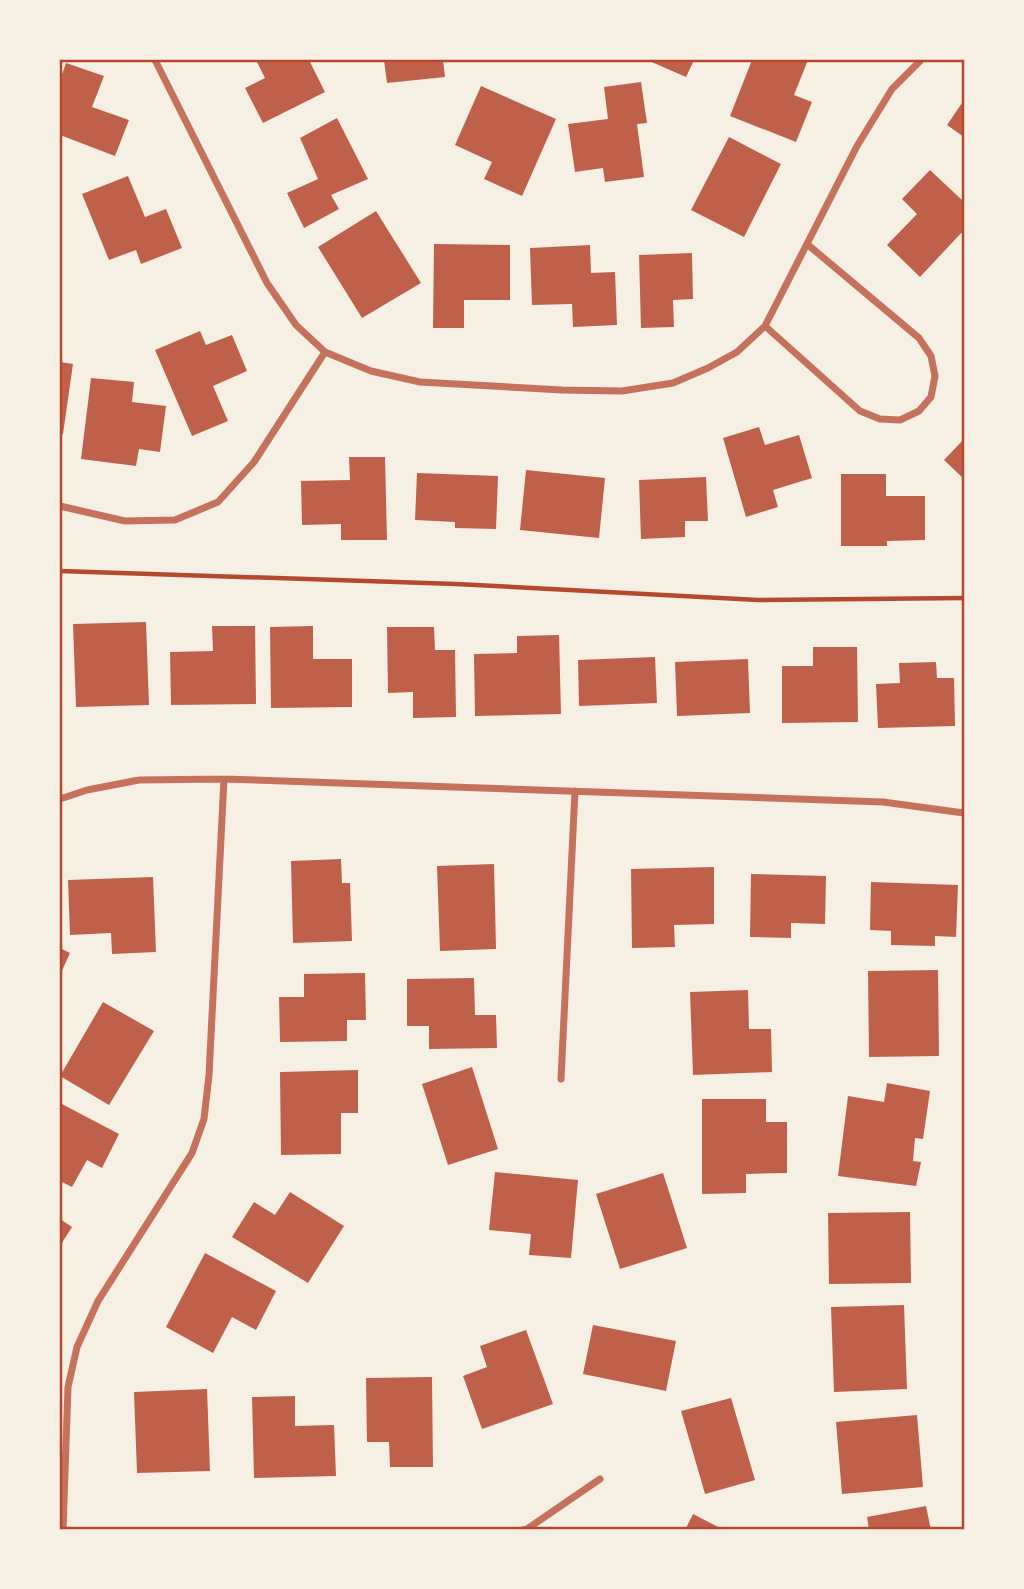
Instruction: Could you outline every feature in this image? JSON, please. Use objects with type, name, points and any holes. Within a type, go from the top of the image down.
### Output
[{"type":"street","points":[[155,60],[267,283],[296,325],[325,352],[371,371],[420,382],[622,391],[673,383],[708,368],[737,352],[765,326],[857,146],[892,89],[921,60]]},
{"type":"street","points":[[765,326],[860,411],[880,419],[900,420],[919,411],[932,397],[935,376],[931,356],[919,338],[807,244]]},
{"type":"street","points":[[60,506],[125,522],[175,520],[218,502],[254,462],[325,352]]},
{"type":"street","points":[[63,1530],[68,1387],[77,1347],[99,1301],[192,1153],[204,1119],[209,1076],[224,779]]},
{"type":"street","points":[[60,799],[87,790],[139,780],[224,779],[883,802],[964,813]]},
{"type":"street","points":[[561,1079],[575,791]]},
{"type":"street","points":[[523,1530],[600,1479]]},
{"type":"path","points":[[60,570],[456,584],[758,600],[964,598]]},
{"type":"building","points":[[256,60],[309,60],[325,92],[263,123],[245,88],[265,78]]},
{"type":"building","points":[[384,60],[443,60],[445,77],[387,83]]},
{"type":"building","points":[[647,60],[694,60],[686,77]]},
{"type":"building","points":[[752,60],[808,60],[794,95],[812,102],[796,142],[730,116]]},
{"type":"building","points":[[66,63],[104,76],[92,107],[129,120],[115,156],[60,135],[60,80]]},
{"type":"building","points":[[641,82],[647,123],[637,124],[644,177],[605,182],[603,168],[575,172],[568,124],[608,119],[604,87]]},
{"type":"building","points":[[481,86],[556,119],[522,196],[484,179],[492,162],[455,145]]},
{"type":"building","points":[[964,100],[964,137],[947,125]]},
{"type":"building","points":[[337,118],[368,179],[331,195],[339,209],[304,228],[287,193],[318,179],[300,138]]},
{"type":"building","points":[[729,137],[781,164],[744,237],[691,210]]},
{"type":"building","points":[[930,170],[964,202],[964,230],[920,277],[887,245],[917,214],[902,199]]},
{"type":"building","points":[[128,176],[145,217],[166,209],[182,248],[141,264],[136,250],[109,260],[82,194]]},
{"type":"building","points":[[376,211],[421,283],[362,318],[318,247]]},
{"type":"building","points":[[434,244],[510,245],[510,300],[464,300],[464,328],[433,328]]},
{"type":"building","points":[[590,245],[591,273],[615,272],[617,325],[573,327],[572,304],[532,305],[530,248]]},
{"type":"building","points":[[692,253],[693,299],[673,300],[674,327],[641,328],[639,255]]},
{"type":"building","points":[[200,331],[206,345],[232,335],[247,371],[213,386],[228,421],[192,436],[155,350]]},
{"type":"building","points":[[60,362],[73,364],[63,434],[60,434]]},
{"type":"building","points":[[91,378],[134,382],[132,402],[166,406],[160,452],[139,449],[136,466],[81,459]]},
{"type":"building","points":[[759,427],[765,445],[799,435],[812,478],[773,490],[778,507],[746,517],[723,438]]},
{"type":"building","points":[[964,439],[964,479],[944,460]]},
{"type":"building","points":[[349,457],[385,457],[387,540],[341,540],[341,524],[302,525],[301,481],[350,480]]},
{"type":"building","points":[[526,470],[605,478],[599,538],[520,530]]},
{"type":"building","points":[[417,473],[498,476],[496,529],[455,528],[455,522],[415,520]]},
{"type":"building","points":[[841,474],[886,474],[886,496],[925,496],[925,540],[887,541],[887,546],[841,546]]},
{"type":"building","points":[[706,477],[708,521],[685,521],[685,537],[641,539],[639,480]]},
{"type":"building","points":[[146,622],[149,705],[76,707],[73,624]]},
{"type":"building","points":[[212,626],[255,626],[256,704],[171,705],[170,652],[213,651]]},
{"type":"building","points":[[313,626],[313,659],[352,659],[352,707],[271,708],[270,627]]},
{"type":"building","points":[[387,627],[434,627],[435,650],[455,650],[456,717],[413,718],[413,692],[388,693]]},
{"type":"building","points":[[559,635],[561,714],[475,716],[474,654],[517,653],[517,636]]},
{"type":"building","points":[[813,647],[857,647],[858,722],[782,723],[782,666],[813,666]]},
{"type":"building","points":[[655,657],[657,703],[579,706],[578,660]]},
{"type":"building","points":[[748,659],[750,713],[677,716],[675,662]]},
{"type":"building","points":[[936,662],[937,678],[954,678],[955,726],[878,728],[876,684],[900,683],[899,663]]},
{"type":"building","points":[[341,859],[342,883],[350,883],[352,941],[293,943],[291,861]]},
{"type":"building","points":[[494,864],[496,949],[440,951],[437,866]]},
{"type":"building","points":[[714,867],[714,924],[674,925],[675,947],[632,948],[631,869]]},
{"type":"building","points":[[751,874],[826,876],[825,924],[791,923],[791,938],[750,937]]},
{"type":"building","points":[[153,877],[156,952],[112,954],[111,933],[70,935],[68,880]]},
{"type":"building","points":[[871,882],[958,885],[956,937],[935,936],[935,946],[891,945],[891,931],[870,930]]},
{"type":"building","points":[[60,948],[70,953],[60,975]]},
{"type":"building","points":[[938,970],[939,1056],[869,1057],[868,971]]},
{"type":"building","points":[[365,973],[366,1020],[347,1020],[347,1041],[280,1042],[279,997],[304,997],[304,974]]},
{"type":"building","points":[[474,978],[475,1015],[496,1015],[497,1048],[429,1049],[429,1026],[407,1026],[407,979]]},
{"type":"building","points":[[748,990],[749,1029],[771,1029],[772,1072],[693,1075],[690,992]]},
{"type":"building","points":[[103,1002],[154,1031],[109,1105],[60,1076]]},
{"type":"building","points":[[472,1067],[498,1149],[448,1165],[422,1084]]},
{"type":"building","points":[[358,1070],[358,1113],[341,1113],[341,1154],[281,1155],[280,1072]]},
{"type":"building","points":[[887,1083],[930,1091],[923,1139],[915,1138],[913,1161],[921,1162],[916,1186],[838,1176],[848,1096],[884,1102]]},
{"type":"building","points":[[702,1099],[766,1099],[766,1122],[787,1122],[787,1173],[746,1174],[746,1193],[702,1194]]},
{"type":"building","points":[[60,1103],[119,1134],[102,1168],[87,1160],[72,1187],[60,1181]]},
{"type":"building","points":[[495,1172],[578,1180],[571,1258],[529,1255],[531,1234],[489,1230]]},
{"type":"building","points":[[663,1173],[687,1248],[620,1269],[596,1194]]},
{"type":"building","points":[[290,1192],[344,1226],[308,1283],[232,1237],[254,1202],[275,1215]]},
{"type":"building","points":[[910,1212],[911,1283],[829,1284],[828,1213]]},
{"type":"building","points":[[60,1219],[72,1227],[60,1246]]},
{"type":"building","points":[[205,1253],[276,1291],[256,1330],[232,1317],[213,1353],[166,1327]]},
{"type":"building","points":[[904,1305],[907,1389],[834,1392],[831,1307]]},
{"type":"building","points":[[593,1325],[676,1341],[666,1391],[583,1374]]},
{"type":"building","points":[[526,1330],[553,1404],[482,1429],[463,1376],[487,1367],[480,1346]]},
{"type":"building","points":[[432,1377],[433,1467],[390,1467],[389,1442],[367,1442],[366,1378]]},
{"type":"building","points":[[207,1389],[210,1471],[137,1473],[134,1392]]},
{"type":"building","points":[[295,1396],[295,1426],[334,1425],[336,1476],[254,1478],[252,1397]]},
{"type":"building","points":[[731,1398],[755,1480],[705,1494],[681,1411]]},
{"type":"building","points":[[917,1415],[923,1487],[842,1494],[836,1422]]},
{"type":"building","points":[[926,1506],[931,1530],[869,1530],[867,1517]]},
{"type":"building","points":[[693,1514],[724,1530],[685,1530]]}]
